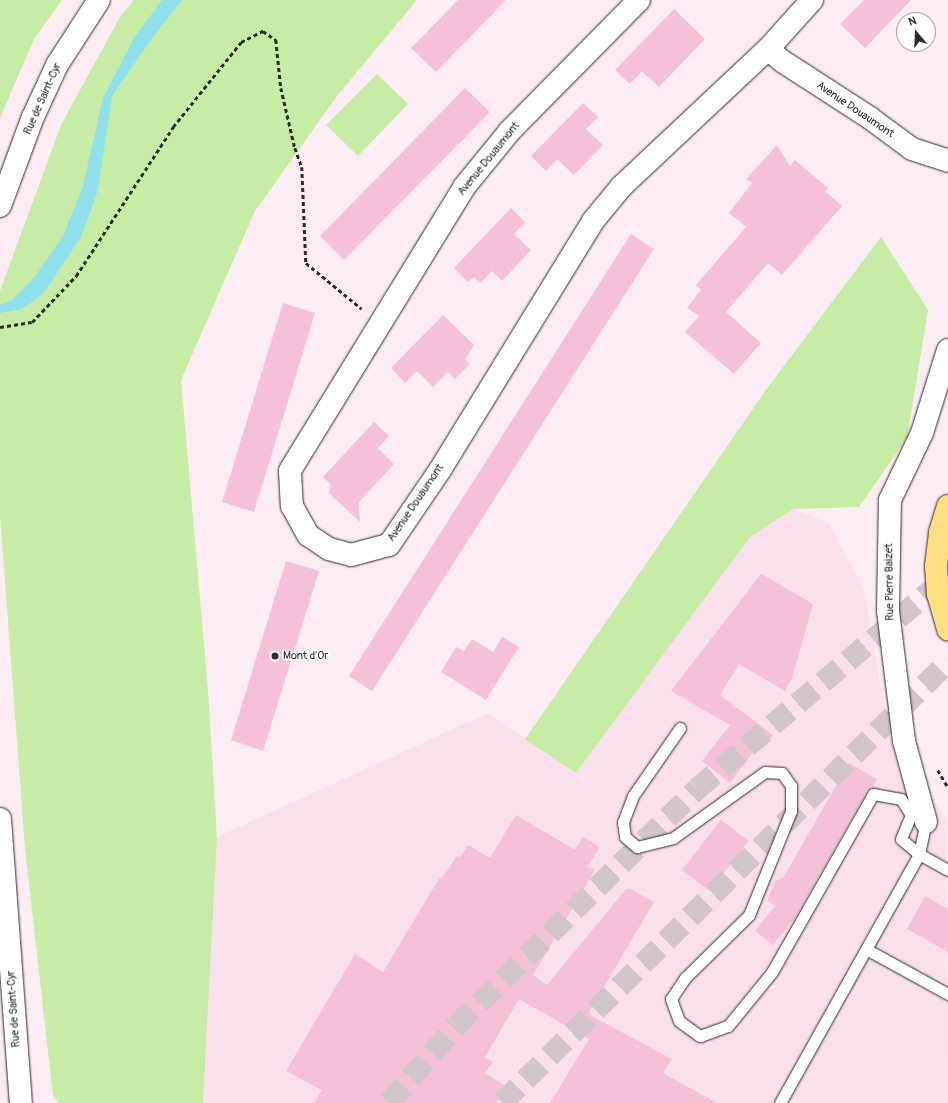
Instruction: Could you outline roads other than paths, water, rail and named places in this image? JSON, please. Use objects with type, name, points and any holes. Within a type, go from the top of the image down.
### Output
[{"type":"highway","points":[[948,506],[940,533],[936,566],[938,594],[948,630]]},
{"type":"street","name":"Rue de Saint-Cyr","points":[[0,206],[33,117],[57,65],[86,18],[100,0]]},
{"type":"street","name":"Avenue Douaumont","points":[[639,0],[509,132],[465,186],[290,472],[292,506],[308,534],[329,549],[351,555],[389,545],[440,470],[593,221],[622,186],[768,49],[812,0]]},
{"type":"street","name":"Avenue Douaumont","points":[[768,49],[912,149],[948,162]]},
{"type":"street","name":"Rue Pierre Baizet","points":[[926,822],[904,741],[888,610],[890,500],[922,433],[948,350]]},
{"type":"street","name":"Rue de Saint-Cyr","points":[[0,819],[20,1103]]},
{"type":"lane","points":[[680,728],[633,796],[623,822],[625,838],[637,847],[673,838],[765,772],[782,773],[791,786],[791,811],[749,915],[686,978],[671,999],[679,1021],[700,1036],[728,1026],[772,972],[873,794],[901,798],[911,815],[901,839],[919,854],[948,870]]},
{"type":"lane","points":[[785,1102],[866,949],[919,854],[926,822]]},
{"type":"lane","points":[[866,949],[948,994]]},
{"type":"water","points":[[162,0],[182,0],[150,41],[112,96],[98,190],[81,237],[43,294],[22,309],[0,313],[0,305],[12,300],[34,278],[63,236],[83,186],[103,98],[134,38]]},
{"type":"tunnel","points":[[389,1103],[456,1026],[697,789],[948,576]]},
{"type":"tunnel","points":[[502,1103],[948,662]]},
{"type":"place","name":"Mont d'Or","points":[[275,656]]}]
